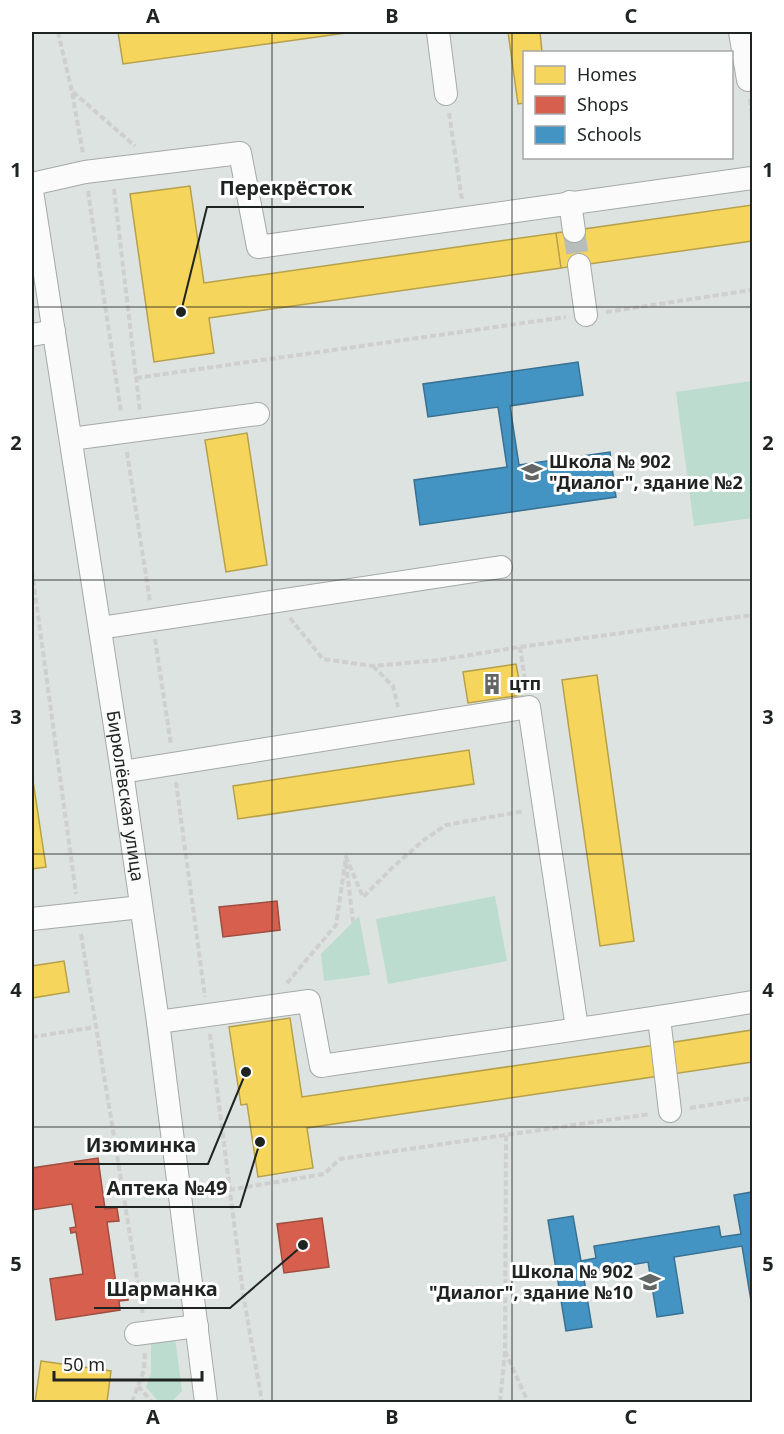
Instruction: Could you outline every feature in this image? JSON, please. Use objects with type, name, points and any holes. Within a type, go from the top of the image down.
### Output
[{"type":"street","points":[[438,32],[446,94]]},
{"type":"street","points":[[740,32],[748,80]]},
{"type":"street","points":[[32,194],[86,172],[240,153],[258,247],[753,178]]},
{"type":"street","name":"Бирюлёвская улица","points":[[32,194],[122,772],[158,1022],[206,1402]]},
{"type":"street","points":[[570,202],[574,231]]},
{"type":"street","points":[[579,265],[586,315]]},
{"type":"street","points":[[32,335],[54,331]]},
{"type":"street","points":[[71,439],[258,414]]},
{"type":"street","points":[[100,628],[501,567]]},
{"type":"street","points":[[122,772],[529,707],[577,1028]]},
{"type":"street","points":[[32,919],[141,907]]},
{"type":"street","points":[[158,1022],[309,1001],[321,1066],[658,1018],[753,1002]]},
{"type":"street","points":[[658,1018],[670,1111]]},
{"type":"street","points":[[136,1334],[197,1326]]},
{"type":"path","points":[[58,32],[72,92],[134,431],[152,621],[208,1014],[243,1293],[262,1402]]},
{"type":"path","points":[[72,92],[156,164]]},
{"type":"path","points":[[446,94],[465,217]]},
{"type":"path","points":[[112,170],[136,378],[134,431]]},
{"type":"path","points":[[136,378],[753,290]]},
{"type":"path","points":[[32,571],[78,914],[142,1302]]},
{"type":"path","points":[[276,601],[323,658],[373,666],[439,660],[753,615]]},
{"type":"path","points":[[520,647],[529,707]]},
{"type":"path","points":[[373,666],[393,686],[402,727]]},
{"type":"path","points":[[346,857],[363,897],[424,840],[446,825],[544,807]]},
{"type":"path","points":[[346,857],[353,922]]},
{"type":"path","points":[[268,1007],[336,925],[346,857]]},
{"type":"path","points":[[32,1037],[96,1027]]},
{"type":"path","points":[[229,1190],[324,1174],[340,1159],[753,1098]]},
{"type":"path","points":[[500,1402],[505,1351],[506,1135]]},
{"type":"path","points":[[505,1351],[528,1402]]},
{"type":"path","points":[[138,1386],[152,1402]]},
{"type":"green space","points":[[752,381],[752,518],[694,526],[676,392]]},
{"type":"green space","points":[[495,896],[507,961],[388,984],[376,919]]},
{"type":"green space","points":[[359,916],[370,975],[324,981],[321,954]]},
{"type":"green space","points":[[175,1338],[182,1391],[171,1402],[159,1402],[146,1387],[151,1373],[151,1340]]},
{"type":"building: Homes","points":[[118,32],[353,32],[123,64]]},
{"type":"building: Homes","points":[[508,32],[540,32],[542,51],[523,51],[523,103],[518,104]]},
{"type":"building: Homes","points":[[190,186],[204,283],[556,233],[561,268],[209,318],[214,353],[154,362],[130,194]]},
{"type":"building: Homes","points":[[752,205],[752,241],[561,268],[556,233]]},
{"type":"building: Homes","points":[[247,433],[267,565],[226,572],[205,440]]},
{"type":"building: Homes","name":"цтп","points":[[516,664],[522,695],[468,703],[463,672]]},
{"type":"building: Homes","points":[[597,675],[634,941],[600,946],[562,680]]},
{"type":"building: Homes","points":[[469,750],[474,784],[238,819],[233,786]]},
{"type":"building: Homes","points":[[32,774],[46,867],[32,869]]},
{"type":"building: Homes","points":[[64,961],[69,992],[32,998],[32,966]]},
{"type":"building: Homes","points":[[290,1018],[302,1097],[662,1044],[666,1075],[307,1128],[313,1168],[258,1177],[247,1104],[241,1105],[229,1027]]},
{"type":"building: Homes","points":[[752,1030],[752,1062],[666,1075],[662,1044]]},
{"type":"building: Homes","points":[[41,1361],[111,1371],[107,1402],[35,1402]]},
{"type":"building: Shops","points":[[277,901],[280,930],[223,937],[219,907]]},
{"type":"building: Shops","points":[[98,1158],[105,1209],[117,1208],[119,1221],[107,1222],[117,1291],[127,1289],[128,1300],[119,1301],[120,1310],[56,1320],[50,1279],[83,1274],[76,1232],[71,1233],[70,1228],[76,1227],[72,1204],[32,1210],[32,1168]]},
{"type":"building: Shops","points":[[322,1218],[329,1267],[284,1273],[277,1224]]},
{"type":"building: Schools","points":[[578,362],[583,395],[510,406],[519,465],[610,452],[616,497],[420,525],[414,480],[507,467],[498,407],[428,417],[423,384]]},
{"type":"building: Schools","points":[[752,1192],[752,1301],[742,1246],[674,1257],[683,1313],[657,1317],[648,1262],[583,1273],[592,1327],[566,1331],[548,1220],[573,1216],[581,1261],[596,1258],[594,1246],[719,1226],[721,1237],[741,1234],[734,1195]]},
{"type":"tunnel","points":[[574,231],[579,265]]},
{"type":"place","name":"Перекрёсток","points":[[181,312]]},
{"type":"place","name":"Школа № 902 \"Диалог\", здание №2","points":[[532,472]]},
{"type":"place","name":"цтп","points":[[492,684]]},
{"type":"place","name":"Изюминка","points":[[246,1072]]},
{"type":"place","name":"Аптека №49","points":[[260,1142]]},
{"type":"place","name":"Шарманка","points":[[303,1245]]},
{"type":"place","name":"Школа № 902 \"Диалог\", здание №10","points":[[650,1282]]}]
